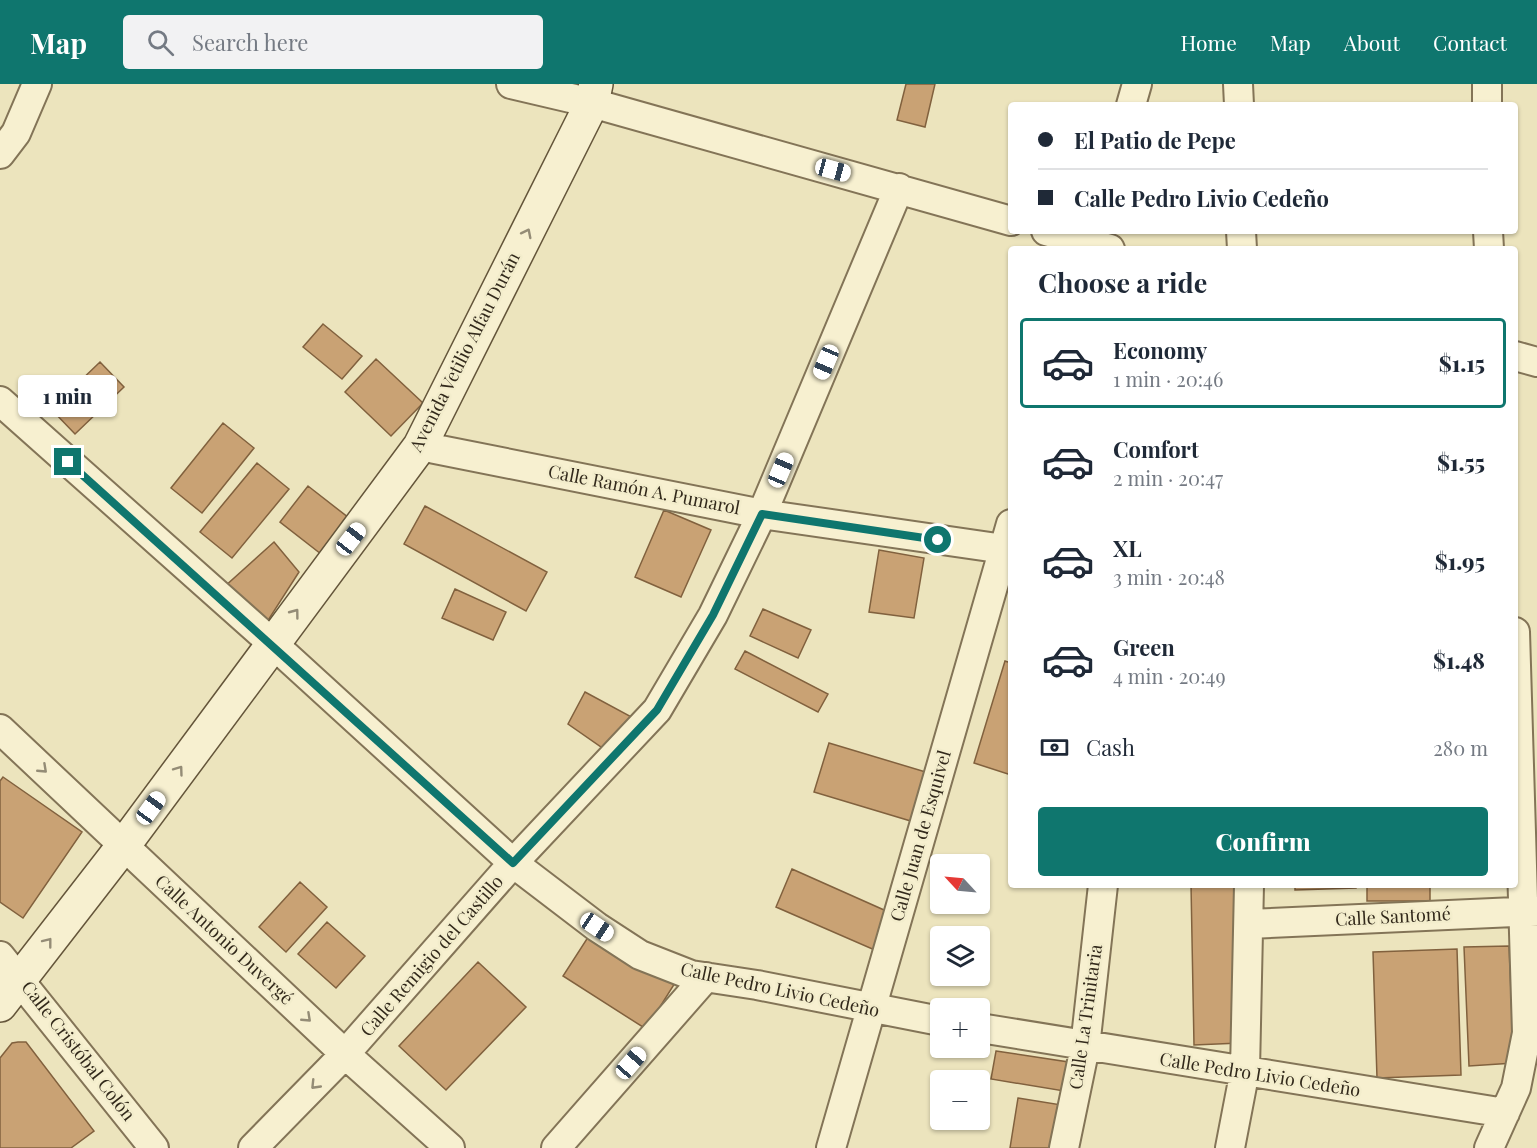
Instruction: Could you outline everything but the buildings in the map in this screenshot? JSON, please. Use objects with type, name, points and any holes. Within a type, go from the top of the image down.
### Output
[{"type":"main road","name":"Avenida Vetilio Alfau Durán","points":[[0,1005],[10,967],[124,845],[420,446],[594,94]]},
{"type":"street","points":[[0,154],[16,133],[37,84]]},
{"type":"street","points":[[511,84],[594,94],[1008,219]]},
{"type":"street","points":[[1132,102],[1137,84]]},
{"type":"street","points":[[1238,84],[1239,102]]},
{"type":"street","points":[[1487,84],[1487,102]]},
{"type":"street","name":"Calle Remigio del Castillo","points":[[253,1148],[345,1054],[513,863],[657,710],[713,615],[762,514],[899,188]]},
{"type":"street","points":[[1059,234],[1098,243]]},
{"type":"street","points":[[1518,357],[1537,363]]},
{"type":"street","name":"Calle Pedro Livio Cedeño","points":[[0,401],[272,643],[513,863],[597,927],[640,955],[691,975],[930,1020]]},
{"type":"street","name":"Calle Ramón A. Pumarol","points":[[420,446],[762,514],[1008,541]]},
{"type":"street","name":"Calle Juan de Esquivel","points":[[831,1148],[1008,541]]},
{"type":"street","points":[[1489,1148],[1516,1088],[1527,1033],[1531,911],[1523,652]]},
{"type":"street","name":"Calle Antonio Duvergé","points":[[0,729],[345,1054],[450,1148]]},
{"type":"street","name":"Calle La Trinitaria","points":[[1064,1148],[1085,1047],[1103,888]]},
{"type":"street","points":[[1230,1148],[1245,1070],[1249,888]]},
{"type":"street","name":"Calle Santomé","points":[[1249,924],[1531,911]]},
{"type":"street","name":"Calle Cristóbal Colón","points":[[10,967],[154,1148]]},
{"type":"street","points":[[556,1148],[706,977]]},
{"type":"street","name":"Calle Pedro Livio Cedeño","points":[[990,1030],[1085,1047],[1245,1070],[1400,1098],[1505,1113]]},
{"type":"route","points":[[68,462],[272,643],[513,863],[657,710],[713,615],[762,514],[938,540]]}]
